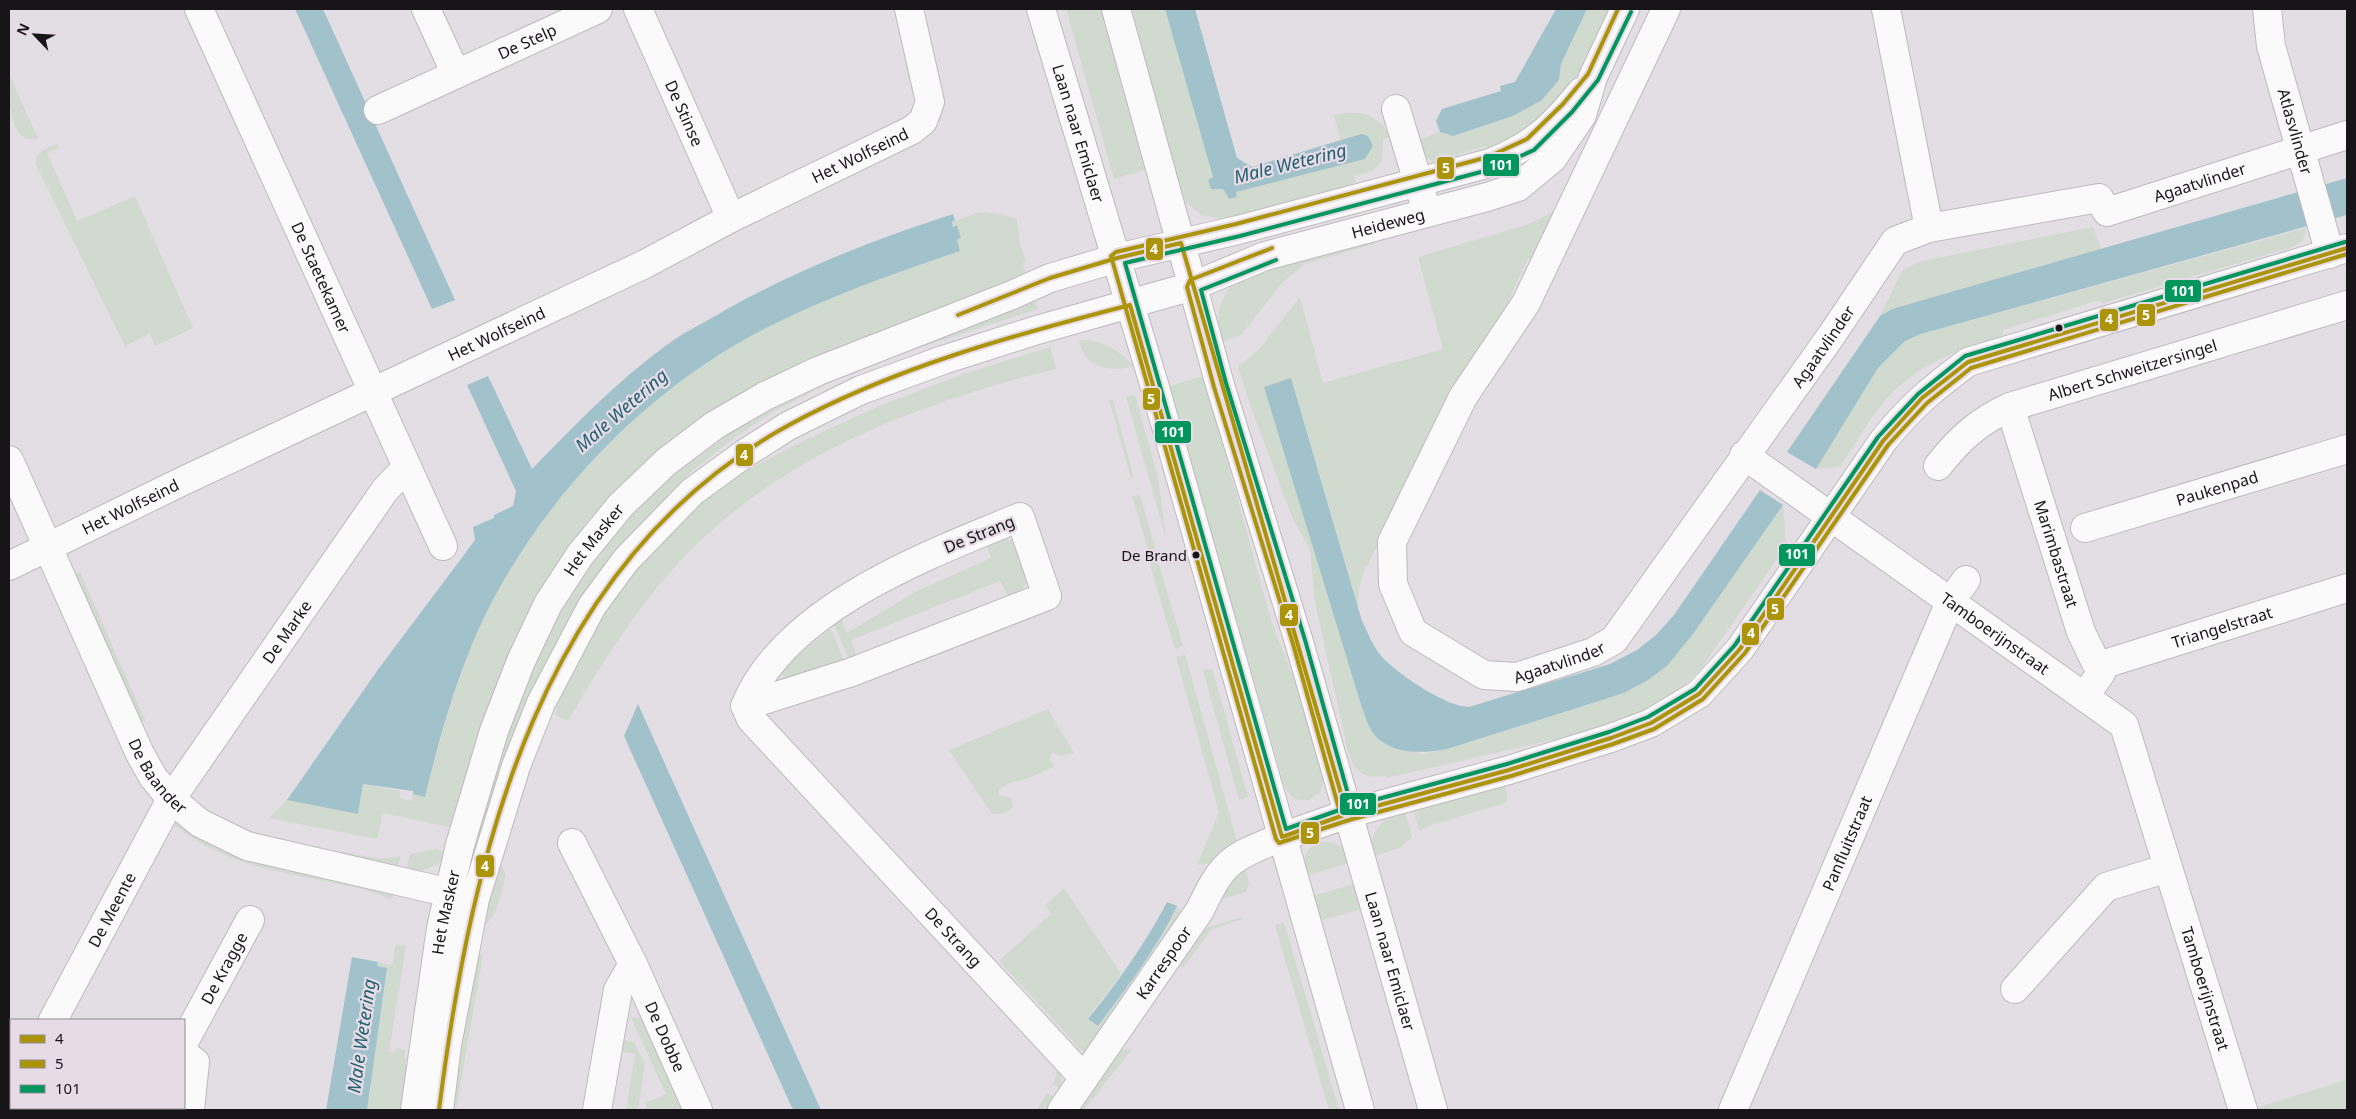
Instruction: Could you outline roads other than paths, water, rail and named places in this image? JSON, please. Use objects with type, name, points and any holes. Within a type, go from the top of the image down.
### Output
[{"type":"street","name":"De Staetekamer","points":[[199,9],[444,546]]},
{"type":"street","points":[[426,9],[456,74]]},
{"type":"street","name":"De Stelp","points":[[378,110],[598,9]]},
{"type":"street","name":"De Stinse","points":[[638,9],[731,218]]},
{"type":"street","name":"Het Wolfseind","points":[[9,566],[480,340],[645,264],[731,218],[912,130],[923,120],[930,102],[908,9]]},
{"type":"street","name":"Laan naar Emiclaer","points":[[1041,9],[1154,384],[1360,1110]]},
{"type":"street","name":"Laan naar Emiclaer","points":[[1116,9],[1220,385],[1299,642],[1433,1110]]},
{"type":"street","name":"Heideweg","points":[[1130,305],[1192,286],[1265,256],[1327,241],[1427,212],[1487,198],[1518,186],[1552,159],[1582,115],[1593,77],[1625,9]]},
{"type":"street","name":"Agaatvlinder","points":[[1666,9],[1526,303],[1463,398],[1392,542],[1393,584],[1413,632],[1484,675],[1517,677],[1593,652],[1614,640],[1744,455],[1831,336],[1895,241],[1929,228],[2099,198],[2107,212],[2300,150]]},
{"type":"street","points":[[1889,9],[1929,228]]},
{"type":"street","name":"Atlasvlinder","points":[[2267,9],[2271,46],[2300,150],[2333,244]]},
{"type":"street","name":"Heideweg","points":[[1181,243],[1238,230],[1490,163],[1531,144],[1568,108],[1593,77]]},
{"type":"street","points":[[1396,109],[1427,212]]},
{"type":"street","points":[[2300,150],[2347,135]]},
{"type":"street","points":[[1116,258],[1181,243]]},
{"type":"street","points":[[1282,837],[1347,814],[1509,770],[1611,738],[1650,723],[1699,694],[1740,649],[1882,441],[1908,410],[1927,392],[1968,362],[2333,244]]},
{"type":"street","name":"Het Masker","points":[[439,1110],[462,896],[460,846],[494,731],[521,661],[548,604],[580,555],[633,492],[666,462],[715,425],[765,396],[818,371],[1012,295],[1050,278],[1116,258]]},
{"type":"street","name":"Het Masker","points":[[414,1110],[439,938],[462,896],[541,703],[592,606],[626,560],[692,492],[744,454],[788,426],[861,390],[952,357],[1063,322],[1130,305]]},
{"type":"street","name":"Albert Schweitzersingel","points":[[1938,466],[1955,444],[1972,428],[2010,406],[2347,305]]},
{"type":"street","name":"Marimbastraat","points":[[2010,406],[2081,632],[2098,666]]},
{"type":"street","name":"Paukenpad","points":[[2085,528],[2347,449]]},
{"type":"street","name":"Tamboerijnstraat","points":[[1744,455],[2124,725],[2243,1110]]},
{"type":"street","name":"De Baander","points":[[9,460],[140,754],[153,777],[171,799],[200,824],[247,846],[462,896]]},
{"type":"street","name":"De Marke","points":[[171,799],[385,490],[407,468]]},
{"type":"street","name":"De Strang","points":[[745,706],[852,672],[1047,596],[1020,517],[937,551],[868,586],[812,623],[765,670],[753,688],[745,706],[751,719],[1084,1078]]},
{"type":"street","name":"Panfluitstraat","points":[[1733,1110],[1950,602],[1966,580]]},
{"type":"street","name":"Triangelstraat","points":[[2098,666],[2347,588]]},
{"type":"street","points":[[2085,696],[2101,673],[2098,666]]},
{"type":"street","name":"De Meente","points":[[54,1019],[171,799]]},
{"type":"street","name":"Karrespoor","points":[[1062,1110],[1200,910],[1214,878],[1227,863],[1246,852],[1282,837]]},
{"type":"street","name":"De Dobbe","points":[[572,843],[633,964],[698,1110]]},
{"type":"street","points":[[2015,989],[2106,887],[2168,868]]},
{"type":"street","name":"De Kragge","points":[[185,1040],[250,920]]},
{"type":"street","points":[[597,1110],[618,990],[633,964]]},
{"type":"street","points":[[185,1055],[195,1062],[190,1110]]},
{"type":"water","points":[[295,9],[323,9],[455,300],[432,309]]},
{"type":"water","name":"Male Wetering","points":[[1165,9],[1195,9],[1237,158],[1252,167],[1361,134],[1368,136],[1373,146],[1365,159],[1236,192],[1237,197],[1229,199],[1223,189],[1211,189],[1208,180],[1213,177]]},
{"type":"water","points":[[1556,9],[1587,9],[1561,64],[1559,80],[1542,100],[1513,116],[1453,136],[1440,132],[1436,121],[1442,109],[1501,91],[1500,86],[1515,82]]},
{"type":"water","points":[[2347,178],[2347,215],[1921,334],[1905,341],[1878,368],[1816,469],[1787,452],[1880,316],[1892,309]]},
{"type":"water","name":"Male Wetering","points":[[953,214],[955,220],[952,222],[953,227],[957,225],[961,238],[957,239],[960,251],[815,305],[768,327],[728,350],[689,375],[652,404],[586,468],[529,541],[490,605],[457,686],[439,741],[425,797],[413,794],[413,791],[363,784],[358,814],[287,800],[377,671],[475,540],[473,527],[494,518],[494,515],[513,506],[516,491],[467,385],[488,376],[532,469],[614,388],[683,334],[754,294],[810,268],[866,244]]},
{"type":"water","points":[[1291,378],[1362,621],[1372,642],[1382,657],[1393,668],[1425,690],[1448,702],[1459,705],[1469,707],[1610,664],[1637,650],[1656,635],[1674,615],[1760,490],[1783,505],[1693,634],[1667,666],[1648,680],[1624,693],[1447,749],[1426,752],[1405,751],[1386,744],[1378,738],[1371,730],[1362,708],[1264,387]]},
{"type":"water","points":[[638,704],[821,1110],[793,1110],[624,736]]},
{"type":"water","points":[[1167,902],[1177,906],[1169,922],[1140,968],[1098,1026],[1088,1019],[1150,933]]},
{"type":"water","name":"Male Wetering","points":[[352,957],[378,962],[377,966],[387,968],[367,1110],[326,1110]]},
{"type":"place","name":"De Brand","points":[[1196,555]]}]
